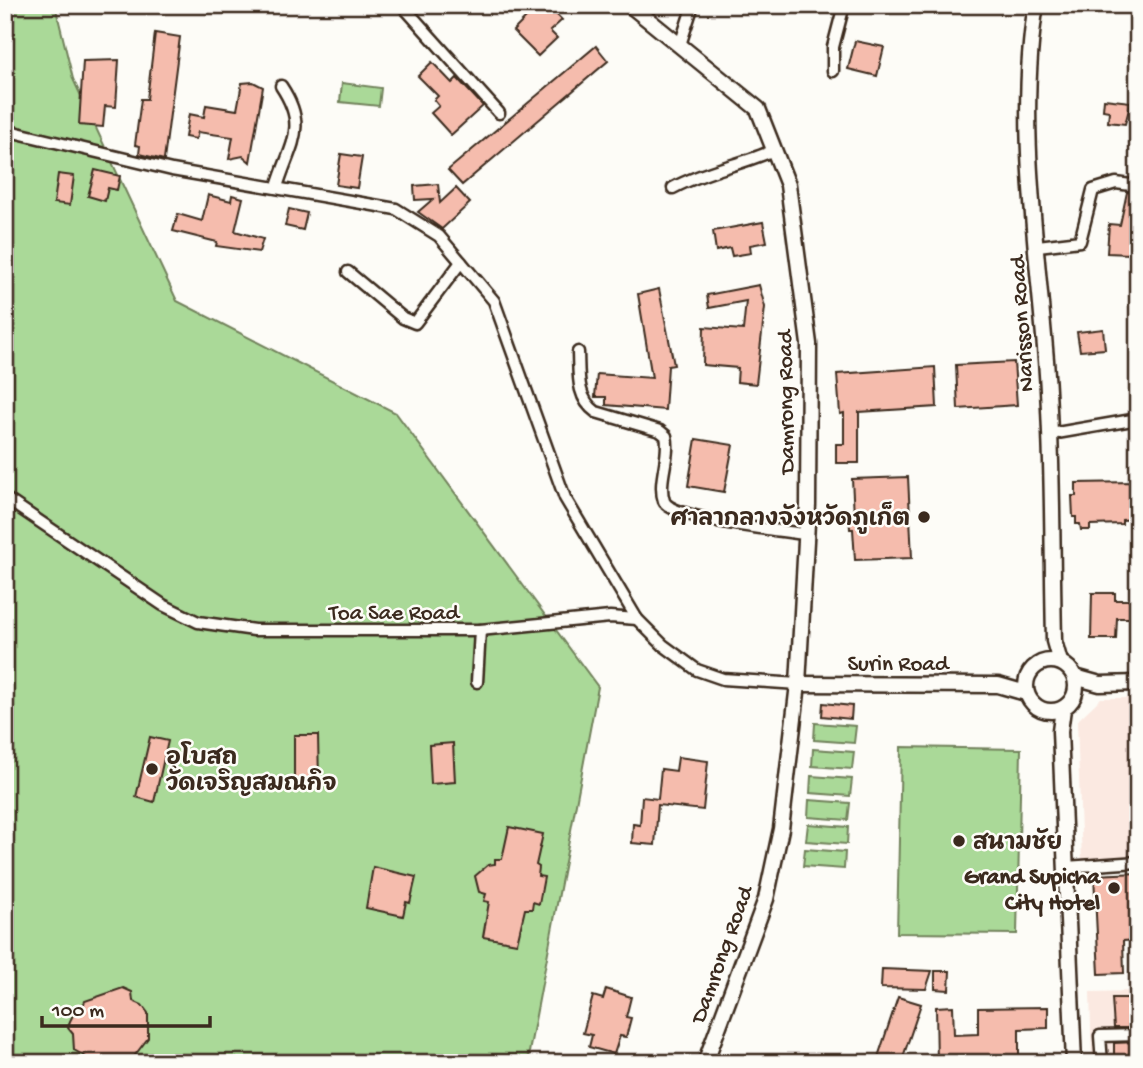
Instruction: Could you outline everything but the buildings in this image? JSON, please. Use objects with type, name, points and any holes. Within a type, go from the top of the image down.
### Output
[{"type":"street","points":[[402,5],[499,113]]},
{"type":"street","name":"Damrong Road","points":[[631,5],[758,109],[788,185],[809,344],[805,534],[798,684],[781,829],[765,899],[705,1063]]},
{"type":"street","points":[[680,45],[693,5]]},
{"type":"street","points":[[833,71],[835,38],[844,5]]},
{"type":"street","name":"Narisson Road","points":[[1036,5],[1032,26],[1029,138],[1051,435],[1054,641],[1060,663]]},
{"type":"street","points":[[277,187],[297,125],[294,106],[281,86]]},
{"type":"street","points":[[5,130],[172,170],[396,209],[439,236],[494,301],[565,498],[637,619],[663,645],[697,670],[723,679],[798,684]]},
{"type":"street","points":[[673,188],[710,170],[748,162],[774,150]]},
{"type":"street","points":[[1038,246],[1080,241],[1093,190],[1116,184],[1138,186]]},
{"type":"street","points":[[348,272],[404,318],[415,323],[461,262]]},
{"type":"street","points":[[578,352],[579,383],[588,407],[596,412],[660,431],[666,436],[663,493],[664,503],[669,508],[706,519],[805,534]]},
{"type":"street","points":[[1051,435],[1138,419]]},
{"type":"street","name":"Toa Sae Road","points":[[5,498],[163,605],[198,622],[254,630],[480,630],[610,617],[637,619]]},
{"type":"street","points":[[477,682],[480,630]]},
{"type":"street","name":"Narisson Road","points":[[1045,662],[1054,641]]},
{"type":"street","points":[[1056,710],[1035,706],[1026,693],[1027,677],[1031,670],[1045,662],[1060,663],[1075,685]]},
{"type":"street","name":"Surin Road","points":[[998,685],[1027,677]]},
{"type":"street","points":[[1075,685],[1138,683]]},
{"type":"street","name":"Surin Road","points":[[798,684],[998,685],[1026,693]]},
{"type":"street","points":[[1074,1063],[1060,731],[1056,710],[1075,685]]},
{"type":"street","points":[[1066,867],[1138,862]]},
{"type":"street","points":[[1102,1063],[1100,1036],[1138,1035]]},
{"type":"shaded area","points":[[1101,698],[1138,698],[1138,859],[1082,863],[1077,721]]},
{"type":"shaded area","points":[[1138,991],[1138,1063],[1092,1063],[1090,992]]},
{"type":"green space","points":[[5,5],[55,5],[73,79],[177,301],[396,413],[598,687],[527,1063],[5,1063]]},
{"type":"green space","points":[[342,83],[381,88],[379,106],[340,102]]},
{"type":"green space","points":[[815,723],[856,726],[854,743],[814,740]]},
{"type":"green space","name":"สนามชัย","points":[[901,747],[1021,749],[1017,934],[897,933]]},
{"type":"green space","points":[[813,749],[854,752],[852,769],[812,766]]},
{"type":"green space","points":[[811,776],[852,779],[850,796],[810,793]]},
{"type":"green space","points":[[809,800],[850,803],[848,820],[808,817]]},
{"type":"green space","points":[[808,824],[848,827],[847,844],[806,841]]},
{"type":"green space","points":[[805,849],[845,852],[844,869],[803,866]]},
{"type":"place","name":"ศาลากลางจังหวัดภูเก็ต","points":[[924,517]]},
{"type":"place","name":"อุโบสถ วัดเจริญสมณกิจ","points":[[152,769]]},
{"type":"place","name":"สนามชัย","points":[[959,841]]},
{"type":"place","name":"Grand Supicha City Hotel","points":[[1114,888]]}]
